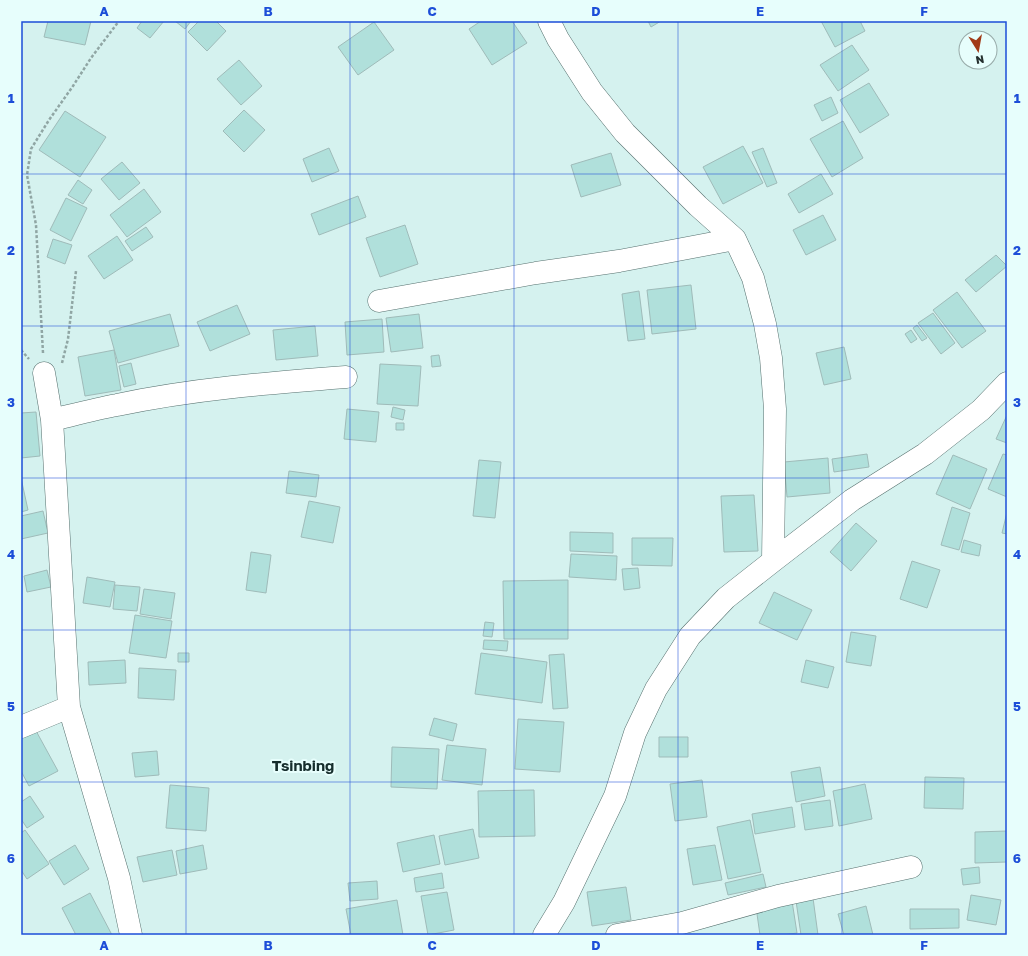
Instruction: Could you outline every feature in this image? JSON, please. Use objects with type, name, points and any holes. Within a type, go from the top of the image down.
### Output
[{"type":"street","points":[[549,21],[558,39],[592,92],[626,133],[698,206],[735,239],[753,278],[765,324],[771,358],[775,409],[773,561]]},
{"type":"street","points":[[379,301],[536,273],[618,261],[735,239]]},
{"type":"street","points":[[52,371],[52,420],[69,707],[119,878],[131,935]]},
{"type":"street","points":[[52,420],[117,405],[190,392],[346,377]]},
{"type":"street","points":[[544,935],[564,902],[615,796],[635,733],[656,689],[690,636],[726,598],[852,500],[925,454],[981,410],[1007,383]]},
{"type":"street","points":[[21,727],[69,707]]},
{"type":"street","points":[[617,935],[682,923],[778,896],[912,868]]},
{"type":"path","points":[[52,371],[41,289],[36,225],[28,175],[31,149],[91,58],[119,21]]},
{"type":"path","points":[[52,371],[68,339],[76,271]]},
{"type":"building","points":[[48,21],[91,21],[85,45],[44,37]]},
{"type":"building","points":[[142,21],[164,21],[150,38],[137,28]]},
{"type":"building","points":[[175,21],[191,21],[185,29]]},
{"type":"building","points":[[199,21],[216,21],[226,31],[207,51],[188,32]]},
{"type":"building","points":[[481,21],[512,21],[527,43],[492,65],[469,29]]},
{"type":"building","points":[[648,21],[661,21],[651,27]]},
{"type":"building","points":[[821,21],[860,21],[865,31],[835,47]]},
{"type":"building","points":[[374,22],[394,50],[358,75],[338,47]]},
{"type":"building","points":[[852,45],[869,70],[838,91],[820,65]]},
{"type":"building","points":[[239,60],[262,86],[241,105],[217,79]]},
{"type":"building","points":[[869,83],[889,115],[860,133],[840,100]]},
{"type":"building","points":[[831,97],[838,113],[822,121],[814,105]]},
{"type":"building","points":[[244,110],[265,130],[244,152],[223,131]]},
{"type":"building","points":[[65,111],[106,137],[80,177],[39,150]]},
{"type":"building","points":[[843,121],[863,158],[832,177],[810,139]]},
{"type":"building","points":[[743,146],[763,183],[723,204],[703,167]]},
{"type":"building","points":[[329,148],[339,171],[312,182],[303,159]]},
{"type":"building","points":[[763,148],[777,183],[767,187],[752,152]]},
{"type":"building","points":[[611,153],[621,185],[581,197],[571,165]]},
{"type":"building","points":[[122,162],[140,183],[119,200],[101,179]]},
{"type":"building","points":[[821,174],[833,194],[799,213],[788,194]]},
{"type":"building","points":[[78,180],[92,190],[83,204],[68,195]]},
{"type":"building","points":[[144,189],[161,212],[127,237],[110,215]]},
{"type":"building","points":[[358,196],[366,217],[319,235],[311,214]]},
{"type":"building","points":[[66,198],[87,208],[71,241],[50,230]]},
{"type":"building","points":[[823,215],[836,240],[806,255],[793,230]]},
{"type":"building","points":[[405,225],[418,264],[380,277],[366,238]]},
{"type":"building","points":[[146,227],[153,237],[132,251],[125,241]]},
{"type":"building","points":[[117,236],[133,260],[104,279],[88,256]]},
{"type":"building","points":[[53,239],[72,245],[65,264],[47,257]]},
{"type":"building","points":[[996,255],[1007,266],[976,292],[965,280]]},
{"type":"building","points":[[691,285],[696,329],[652,334],[647,290]]},
{"type":"building","points":[[639,291],[645,339],[628,341],[622,294]]},
{"type":"building","points":[[957,292],[986,331],[962,348],[933,310]]},
{"type":"building","points":[[237,305],[250,334],[210,351],[197,322]]},
{"type":"building","points":[[933,313],[955,343],[941,354],[918,323]]},
{"type":"building","points":[[170,314],[179,346],[118,363],[109,331]]},
{"type":"building","points":[[419,314],[423,348],[391,352],[386,318]]},
{"type":"building","points":[[382,319],[384,352],[347,355],[345,322]]},
{"type":"building","points":[[917,325],[927,338],[922,341],[913,328]]},
{"type":"building","points":[[315,326],[318,356],[276,360],[273,330]]},
{"type":"building","points":[[911,330],[917,339],[911,343],[905,334]]},
{"type":"building","points":[[844,347],[851,379],[824,385],[816,353]]},
{"type":"building","points":[[114,350],[121,390],[85,396],[78,357]]},
{"type":"building","points":[[439,355],[441,366],[432,367],[431,356]]},
{"type":"building","points":[[131,363],[136,384],[124,387],[119,366]]},
{"type":"building","points":[[380,364],[421,366],[418,406],[377,404]]},
{"type":"building","points":[[393,407],[405,410],[403,420],[391,417]]},
{"type":"building","points":[[347,409],[379,412],[376,442],[344,439]]},
{"type":"building","points":[[36,412],[40,456],[21,458],[21,413]]},
{"type":"building","points":[[1007,415],[1007,443],[996,439]]},
{"type":"building","points":[[396,423],[404,423],[404,430],[396,430]]},
{"type":"building","points":[[867,454],[869,467],[834,472],[832,459]]},
{"type":"building","points":[[1003,454],[1007,455],[1007,497],[988,489]]},
{"type":"building","points":[[953,455],[987,469],[970,509],[936,494]]},
{"type":"building","points":[[828,458],[830,493],[787,497],[784,462]]},
{"type":"building","points":[[479,460],[501,462],[495,518],[473,516]]},
{"type":"building","points":[[289,471],[319,475],[316,497],[286,493]]},
{"type":"building","points":[[21,478],[28,510],[21,512]]},
{"type":"building","points":[[754,495],[758,551],[724,552],[721,496]]},
{"type":"building","points":[[309,501],[340,507],[333,543],[301,537]]},
{"type":"building","points":[[952,507],[970,513],[959,550],[941,545]]},
{"type":"building","points":[[43,511],[48,533],[21,539],[21,516]]},
{"type":"building","points":[[1007,512],[1007,534],[1002,533]]},
{"type":"building","points":[[856,523],[877,541],[851,571],[830,552]]},
{"type":"building","points":[[570,532],[613,533],[613,553],[570,551]]},
{"type":"building","points":[[632,538],[673,538],[672,566],[632,565]]},
{"type":"building","points":[[964,540],[981,545],[979,556],[961,552]]},
{"type":"building","points":[[251,552],[271,555],[266,593],[246,590]]},
{"type":"building","points":[[571,554],[617,556],[616,580],[569,577]]},
{"type":"building","points":[[912,561],[940,570],[927,608],[900,599]]},
{"type":"building","points":[[638,568],[640,588],[624,590],[622,569]]},
{"type":"building","points":[[47,570],[51,587],[27,592],[24,576]]},
{"type":"building","points":[[87,577],[115,582],[110,607],[83,603]]},
{"type":"building","points":[[568,580],[568,639],[504,639],[503,581]]},
{"type":"building","points":[[115,585],[140,587],[137,611],[113,609]]},
{"type":"building","points":[[144,589],[175,593],[171,619],[140,614]]},
{"type":"building","points":[[774,592],[812,610],[797,640],[759,623]]},
{"type":"building","points":[[135,615],[172,621],[166,658],[129,653]]},
{"type":"building","points":[[485,622],[494,623],[492,637],[483,636]]},
{"type":"building","points":[[851,632],[876,636],[871,666],[846,662]]},
{"type":"building","points":[[484,640],[508,641],[507,651],[483,649]]},
{"type":"building","points":[[178,653],[189,653],[189,662],[178,662]]},
{"type":"building","points":[[481,653],[547,662],[542,703],[475,694]]},
{"type":"building","points":[[564,654],[568,708],[553,709],[549,655]]},
{"type":"building","points":[[125,660],[126,683],[89,685],[88,662]]},
{"type":"building","points":[[806,660],[834,667],[828,688],[801,682]]},
{"type":"building","points":[[139,668],[176,670],[174,700],[138,698]]},
{"type":"building","points":[[434,718],[457,724],[453,741],[429,735]]},
{"type":"building","points":[[518,719],[564,722],[560,772],[515,769]]},
{"type":"building","points":[[35,729],[58,771],[29,786],[21,771],[21,736]]},
{"type":"building","points":[[659,737],[688,737],[688,757],[659,757]]},
{"type":"building","points":[[447,745],[486,749],[482,785],[442,780]]},
{"type":"building","points":[[392,747],[439,749],[437,789],[391,787]]},
{"type":"building","points":[[157,751],[159,775],[135,777],[132,753]]},
{"type":"building","points":[[820,767],[825,796],[796,802],[791,772]]},
{"type":"building","points":[[925,777],[964,778],[963,809],[924,808]]},
{"type":"building","points":[[702,780],[707,817],[675,821],[670,784]]},
{"type":"building","points":[[865,784],[872,819],[839,826],[833,791]]},
{"type":"building","points":[[170,785],[209,788],[206,831],[166,828]]},
{"type":"building","points":[[534,790],[535,836],[479,837],[478,791]]},
{"type":"building","points":[[30,796],[44,817],[27,828],[21,819],[21,802]]},
{"type":"building","points":[[830,800],[833,826],[805,830],[801,804]]},
{"type":"building","points":[[792,807],[795,827],[755,834],[752,814]]},
{"type":"building","points":[[750,820],[761,872],[728,879],[717,827]]},
{"type":"building","points":[[473,829],[479,858],[445,865],[439,836]]},
{"type":"building","points":[[25,830],[49,864],[27,879],[21,870],[21,833]]},
{"type":"building","points":[[1007,831],[1007,862],[975,863],[975,832]]},
{"type":"building","points":[[434,835],[440,864],[403,872],[397,843]]},
{"type":"building","points":[[75,845],[89,869],[64,885],[49,861]]},
{"type":"building","points":[[203,845],[207,869],[180,874],[176,851]]},
{"type":"building","points":[[715,845],[722,880],[693,885],[687,849]]},
{"type":"building","points":[[172,850],[177,875],[143,882],[137,857]]},
{"type":"building","points":[[979,867],[980,883],[963,885],[961,869]]},
{"type":"building","points":[[442,873],[444,888],[416,892],[414,878]]},
{"type":"building","points":[[763,874],[766,887],[728,895],[725,883]]},
{"type":"building","points":[[377,881],[378,899],[350,901],[348,883]]},
{"type":"building","points":[[626,887],[631,920],[592,926],[587,892]]},
{"type":"building","points":[[447,892],[454,930],[428,935],[421,896]]},
{"type":"building","points":[[90,893],[112,935],[76,935],[62,908]]},
{"type":"building","points":[[971,895],[1001,900],[996,925],[967,920]]},
{"type":"building","points":[[813,898],[818,935],[801,935],[796,901]]},
{"type":"building","points":[[397,900],[403,935],[351,935],[346,909]]},
{"type":"building","points":[[792,901],[797,933],[783,935],[760,935],[756,907]]},
{"type":"building","points":[[866,906],[873,935],[844,935],[838,914]]},
{"type":"building","points":[[910,909],[959,909],[959,928],[910,929]]},
{"type":"district","name":"Tsinbing","points":[[303,765]]}]
